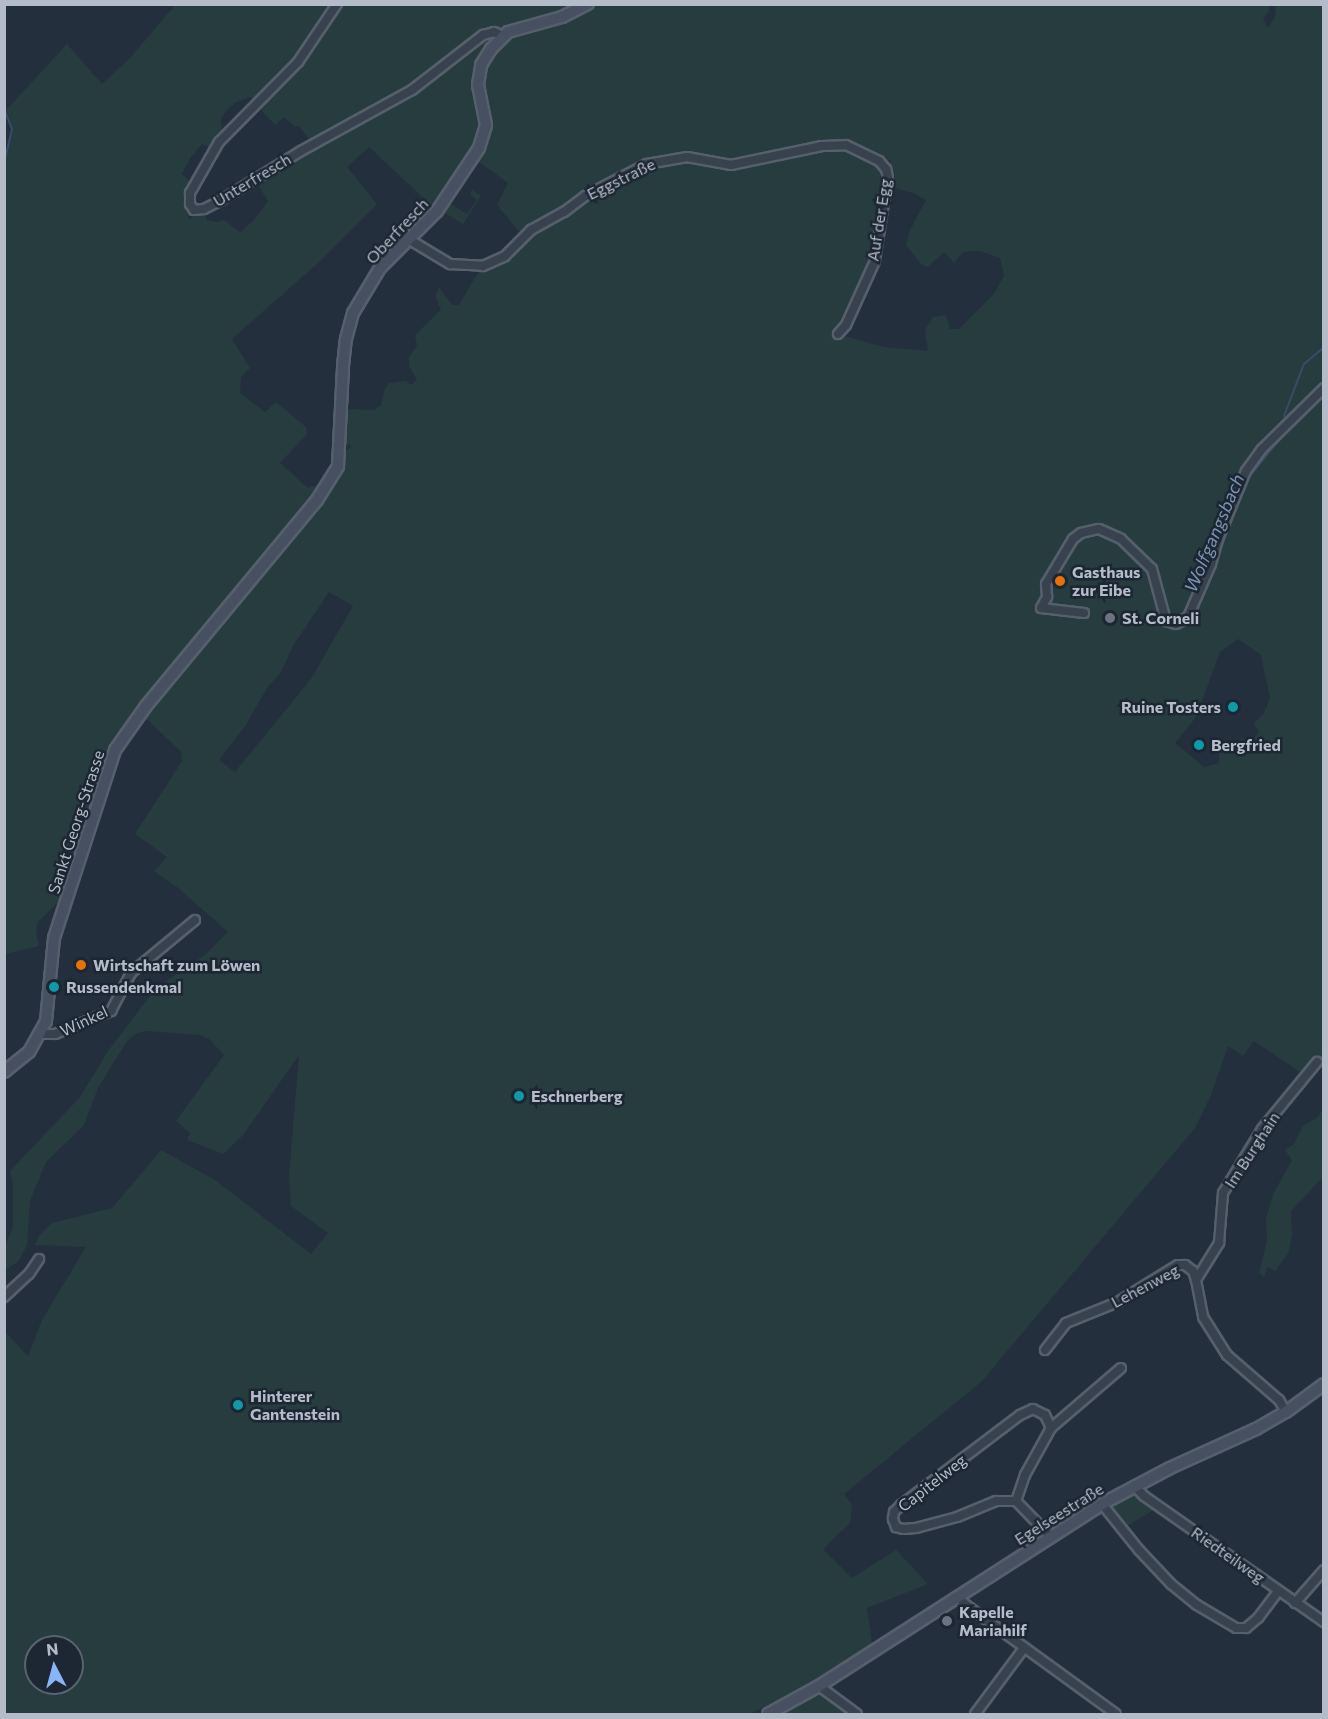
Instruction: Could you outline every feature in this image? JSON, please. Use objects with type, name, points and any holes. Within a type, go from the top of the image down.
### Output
[{"type":"street","name":"Unterfresch","points":[[337,4],[298,62],[219,142],[190,193],[192,207],[199,210],[220,201],[301,151],[412,90],[483,35],[494,32],[503,36]]},
{"type":"street","points":[[503,36],[520,27],[562,17],[588,4]]},
{"type":"street","name":"Oberfresch","points":[[300,519],[325,491],[338,466],[343,366],[346,339],[353,313],[380,267],[437,211],[479,148],[486,125],[478,86],[479,73],[485,57],[503,36]]},
{"type":"street","name":"Eggstraße","points":[[410,240],[450,264],[475,267],[489,264],[505,256],[531,230],[564,212],[585,196],[647,164],[665,158],[687,157],[731,165],[841,144],[859,149],[886,169]]},
{"type":"street","name":"Auf der Egg","points":[[838,334],[846,325],[875,261],[888,178],[886,169]]},
{"type":"street","points":[[1084,613],[1041,608],[1047,597],[1046,584],[1073,539],[1081,533],[1099,529],[1121,539],[1152,569],[1166,621],[1176,624],[1188,617],[1211,564],[1218,539],[1246,471],[1262,449],[1323,388]]},
{"type":"street","name":"Sankt Georg-Strasse","points":[[4,1072],[29,1052],[40,1034],[48,1011],[54,938],[115,750],[146,706],[300,519]]},
{"type":"street","name":"Winkel","points":[[40,1034],[55,1035],[111,1011],[131,973],[195,920]]},
{"type":"street","name":"Im Burghain","points":[[1196,1280],[1219,1243],[1223,1193],[1262,1129],[1317,1062]]},
{"type":"street","points":[[4,1297],[29,1274],[39,1259]]},
{"type":"street","name":"Lehenweg","points":[[1046,1350],[1066,1323],[1124,1299],[1178,1265],[1185,1265],[1193,1271],[1203,1317],[1227,1354],[1280,1400],[1286,1412]]},
{"type":"street","points":[[1050,1536],[1017,1501],[1025,1474],[1051,1428],[1121,1368]]},
{"type":"street","name":"Egelseestraße","points":[[768,1714],[819,1686],[1102,1504],[1134,1486],[1242,1437],[1286,1412],[1323,1384]]},
{"type":"street","name":"Capitelweg","points":[[1017,1501],[996,1501],[957,1517],[903,1530],[896,1527],[893,1519],[894,1512],[902,1505],[1020,1415],[1033,1409],[1041,1412],[1051,1428]]},
{"type":"street","name":"Riedteilweg","points":[[1134,1486],[1144,1496],[1323,1622]]},
{"type":"street","points":[[1102,1504],[1171,1584],[1197,1605],[1236,1628],[1248,1627],[1278,1591]]},
{"type":"street","points":[[1295,1603],[1323,1570]]},
{"type":"street","points":[[958,1597],[1116,1714]]},
{"type":"street","points":[[975,1714],[1024,1648]]},
{"type":"street","points":[[819,1686],[857,1714]]},
{"type":"green space","points":[[591,4],[1269,5],[1269,11],[1263,19],[1268,28],[1275,17],[1276,5],[1323,5],[1323,1060],[1317,1059],[1300,1072],[1254,1041],[1243,1056],[1228,1046],[1211,1095],[1195,1128],[982,1381],[844,1494],[852,1505],[850,1523],[823,1549],[852,1578],[896,1550],[928,1584],[867,1608],[872,1643],[816,1680],[750,1714],[5,1714],[5,1332],[28,1356],[42,1320],[86,1247],[35,1245],[39,1236],[52,1223],[112,1208],[161,1150],[215,1180],[311,1254],[328,1233],[291,1206],[289,1175],[299,1055],[243,1135],[223,1154],[187,1140],[190,1133],[176,1121],[224,1055],[209,1039],[201,1035],[147,1031],[137,1033],[127,1041],[98,1088],[84,1125],[46,1162],[30,1201],[27,1245],[18,1262],[5,1270],[5,1247],[13,1227],[13,1184],[10,1171],[80,1097],[108,1051],[156,988],[205,955],[228,932],[178,888],[154,871],[167,857],[135,834],[182,761],[181,752],[148,720],[140,720],[271,555],[302,520],[316,515],[341,466],[343,453],[351,447],[350,444],[343,446],[344,409],[374,410],[381,405],[385,388],[389,383],[406,381],[411,385],[417,380],[409,366],[409,357],[417,346],[415,335],[441,310],[435,296],[439,287],[452,305],[459,305],[481,268],[507,258],[524,239],[527,232],[522,235],[497,205],[508,183],[475,159],[486,140],[489,125],[487,107],[490,104],[483,97],[482,73],[493,50],[510,35],[572,15]],"holes":[[[841,142],[860,147],[883,162],[891,160],[888,186],[913,193],[926,200],[909,232],[906,245],[921,264],[928,267],[944,252],[954,263],[963,252],[971,251],[980,251],[1000,258],[1004,276],[994,294],[959,329],[950,329],[946,315],[933,317],[925,330],[928,351],[884,347],[837,334],[845,324],[873,260],[885,177],[884,170],[877,162],[858,150],[841,146],[830,147],[725,168],[694,160],[675,159],[649,165],[620,181],[616,179],[646,162],[665,156],[687,155],[719,161],[745,161]],[[329,592],[353,606],[311,679],[235,772],[219,760],[246,725],[268,686],[280,674],[293,646]],[[1238,639],[1261,655],[1270,698],[1264,713],[1254,723],[1259,732],[1250,744],[1242,738],[1227,752],[1219,753],[1219,763],[1204,767],[1175,743],[1196,717],[1220,652]]]},
{"type":"green space","points":[[175,5],[334,5],[303,53],[258,100],[250,97],[234,103],[225,112],[221,119],[222,133],[213,149],[202,144],[191,157],[182,174],[193,184],[188,217],[190,219],[195,214],[204,211],[207,220],[217,222],[224,220],[240,232],[254,220],[268,201],[255,180],[413,91],[479,39],[494,35],[494,40],[483,56],[480,138],[435,209],[369,147],[347,167],[377,204],[317,264],[232,339],[250,368],[241,377],[240,393],[265,412],[276,402],[306,427],[307,434],[280,463],[308,488],[316,485],[323,490],[195,645],[121,730],[93,797],[61,899],[38,922],[36,932],[39,946],[5,954],[4,164],[12,129],[6,110],[67,44],[102,84],[130,58]]},
{"type":"green space","points":[[339,5],[583,5],[571,11],[508,28],[487,30],[411,88],[311,142],[299,126],[295,127],[284,117],[275,125],[257,105],[279,85]]},
{"type":"green space","points":[[472,190],[481,196],[463,224],[445,213],[443,209],[448,202],[467,214],[477,200],[470,194]]},
{"type":"green space","points":[[1323,1108],[1323,1177],[1291,1211],[1292,1235],[1288,1254],[1275,1271],[1267,1267],[1264,1277],[1259,1273],[1267,1240],[1266,1219],[1273,1194],[1292,1160],[1285,1150],[1294,1144],[1303,1126],[1318,1117]]},
{"type":"green space","points":[[1132,1495],[1154,1510],[1124,1528],[1109,1508]]},
{"type":"green space","points":[[823,1689],[856,1714],[778,1714]]},
{"type":"waterway","points":[[4,109],[12,129],[4,164]]},
{"type":"waterway","name":"Wolfgangsbach","points":[[1284,416],[1304,364],[1324,347]]},
{"type":"waterway","name":"Wolfgangsbach","points":[[1196,609],[1207,587],[1245,482],[1280,439]]},
{"type":"place","name":"Gasthaus zur Eibe","points":[[1060,581]]},
{"type":"place","name":"St. Corneli","points":[[1110,618]]},
{"type":"place","name":"Ruine Tosters","points":[[1233,707]]},
{"type":"place","name":"Bergfried","points":[[1199,745]]},
{"type":"place","name":"Wirtschaft zum Löwen","points":[[81,965]]},
{"type":"place","name":"Russendenkmal","points":[[54,987]]},
{"type":"place","name":"Eschnerberg","points":[[519,1096]]},
{"type":"place","name":"Hinterer Gantenstein","points":[[238,1405]]},
{"type":"place","name":"Kapelle Mariahilf","points":[[947,1621]]}]
